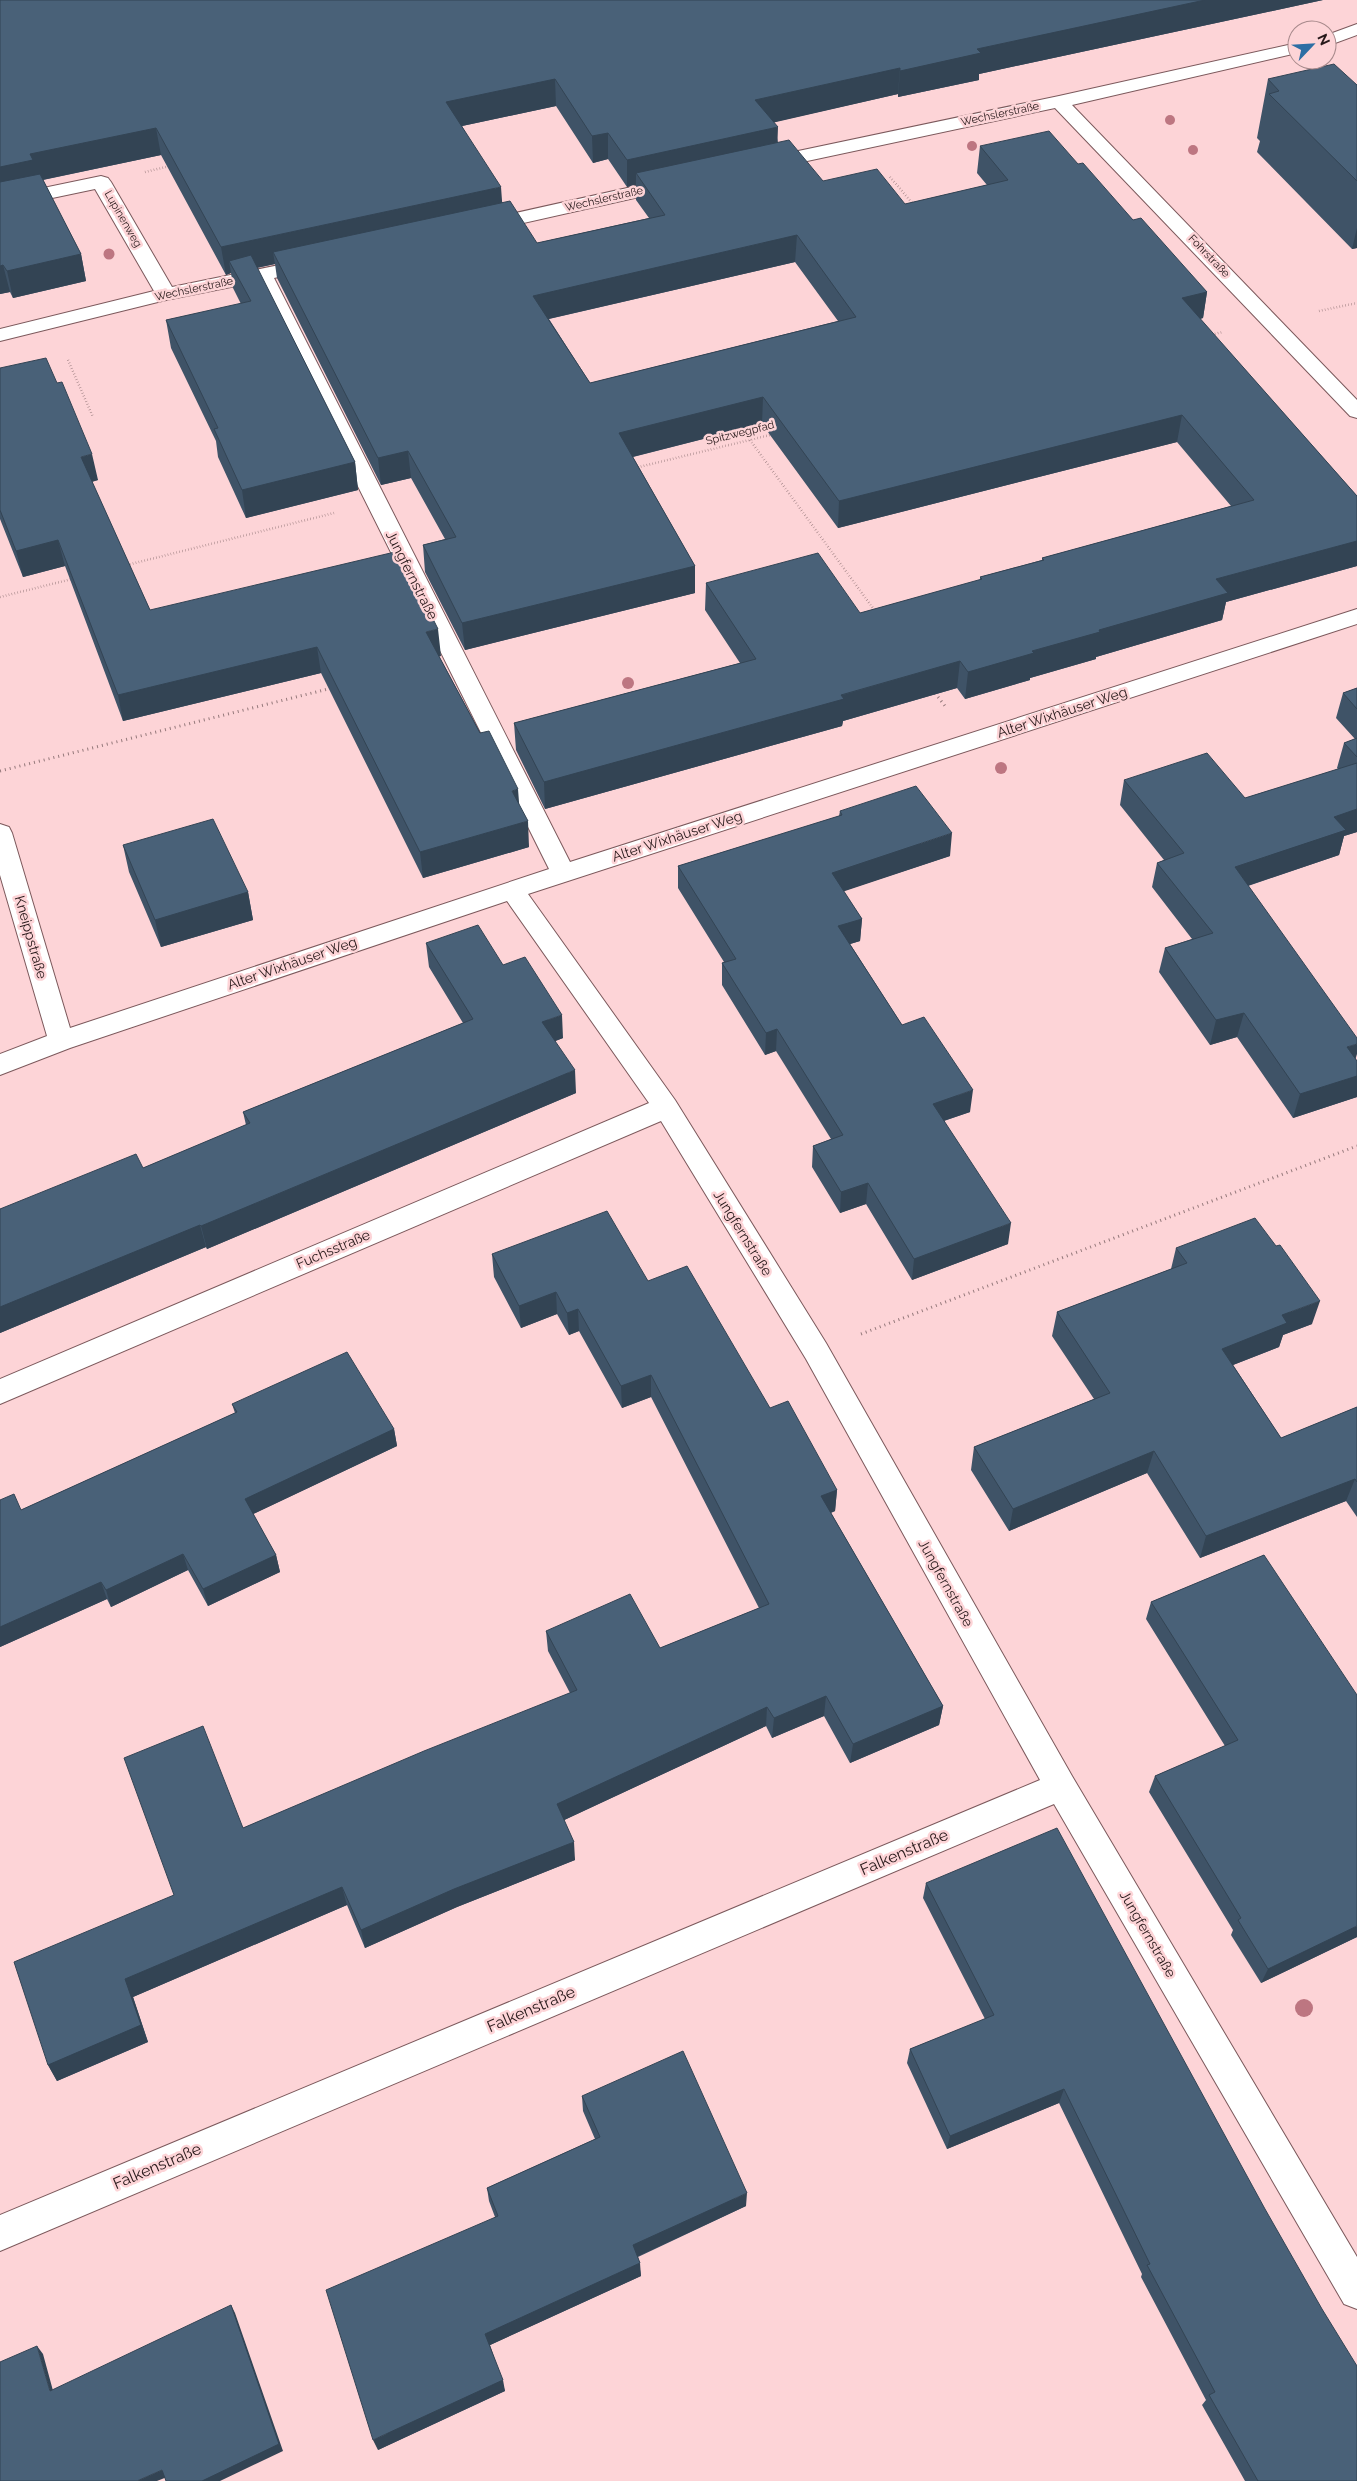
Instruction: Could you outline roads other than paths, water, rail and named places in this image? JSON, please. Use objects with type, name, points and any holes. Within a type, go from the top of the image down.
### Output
[{"type":"street","points":[[1337,37],[1357,29]]},
{"type":"street","name":"Wechslerstraße","points":[[743,168],[1059,102],[1287,50]]},
{"type":"street","name":"Fohrstraße","points":[[1059,102],[1273,322],[1357,412]]},
{"type":"street","name":"Wechslerstraße","points":[[465,230],[687,180]]},
{"type":"street","name":"Lupinenweg","points":[[0,203],[101,182],[166,294]]},
{"type":"street","name":"Wechslerstraße","points":[[0,335],[166,294],[330,260]]},
{"type":"street","name":"Jungfernstraße","points":[[263,275],[563,873]]},
{"type":"street","name":"Alter Wixhäuser Weg","points":[[0,1065],[61,1041],[563,873],[1357,616]]},
{"type":"street","name":"Kneippstraße","points":[[0,833],[61,1041]]},
{"type":"street","name":"Jungfernstraße","points":[[512,890],[666,1107],[816,1351],[1061,1786],[1357,2291]]},
{"type":"street","name":"Fuchsstraße","points":[[0,1392],[666,1107]]},
{"type":"street","name":"Falkenstraße","points":[[0,2233],[1061,1786]]}]
